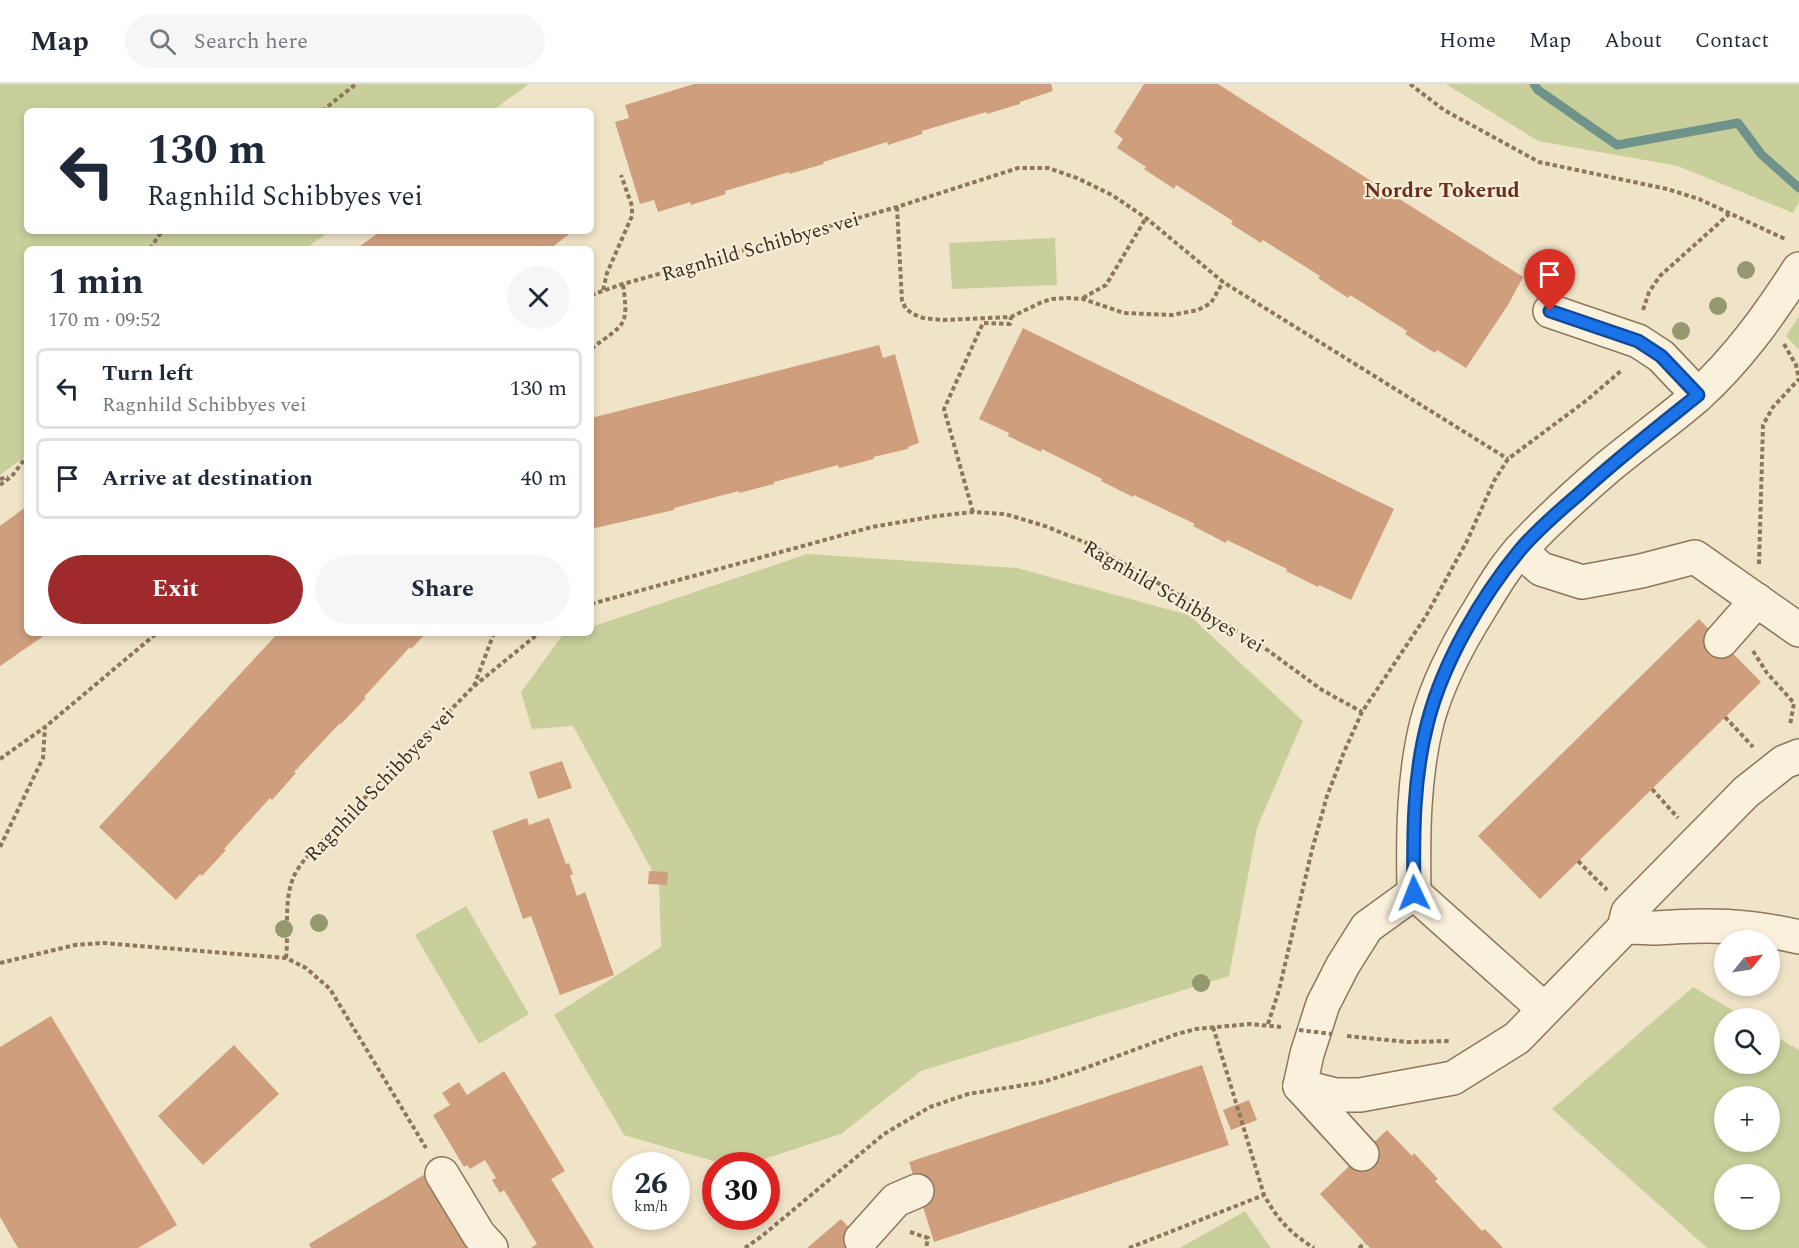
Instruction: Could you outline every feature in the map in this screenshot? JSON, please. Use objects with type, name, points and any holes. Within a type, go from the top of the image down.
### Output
[{"type":"street","points":[[1544,1009],[1414,893],[1413,834],[1419,766],[1428,722],[1444,674],[1490,592],[1520,550],[1600,474],[1698,395],[1734,358],[1761,326],[1791,269]]},
{"type":"street","points":[[1550,311],[1638,341],[1661,356],[1698,395]]},
{"type":"street","points":[[1520,550],[1541,569],[1582,582],[1641,572],[1695,557],[1799,630]]},
{"type":"street","points":[[1721,641],[1757,600]]},
{"type":"street","points":[[1300,1086],[1335,1095],[1360,1095],[1453,1078],[1517,1038],[1624,928],[1628,912],[1746,792],[1786,762]]},
{"type":"street","points":[[1300,1086],[1323,1004],[1343,964],[1367,927],[1414,893]]},
{"type":"street","points":[[1624,928],[1735,926],[1799,937]]},
{"type":"street","points":[[1300,1086],[1362,1154]]},
{"type":"street","points":[[442,1174],[478,1235],[491,1248]]},
{"type":"street","points":[[861,1239],[896,1200],[917,1191]]},
{"type":"path","points":[[326,108],[356,84]]},
{"type":"path","points":[[1410,84],[1444,110],[1539,162],[1667,189],[1699,199],[1791,269]]},
{"type":"path","name":"Ragnhild Schibbyes vei","points":[[594,294],[897,207],[1018,168],[1048,168],[1077,178],[1112,195],[1146,218],[1223,282],[1508,459]]},
{"type":"path","points":[[602,290],[632,216],[632,206],[621,175]]},
{"type":"path","points":[[897,207],[902,301],[906,309],[923,318],[943,320],[1011,317],[1052,299],[1083,299],[1124,313],[1173,315],[1198,310],[1211,303],[1223,282]]},
{"type":"path","points":[[1083,299],[1106,285],[1146,218]]},
{"type":"path","points":[[594,347],[623,324],[627,311],[623,284]]},
{"type":"path","points":[[973,512],[944,409],[982,323],[1010,324],[1011,317]]},
{"type":"path","points":[[1781,340],[1796,365],[1799,379]]},
{"type":"path","points":[[0,485],[12,476],[24,460]]},
{"type":"path","points":[[0,479],[12,476]]},
{"type":"path","name":"Ragnhild Schibbyes vei","points":[[594,603],[872,527],[973,512],[1005,514],[1045,526],[1089,544],[1177,594],[1266,649],[1322,690],[1362,712]]},
{"type":"path","points":[[0,759],[45,727],[153,636]]},
{"type":"path","name":"Ragnhild Schibbyes vei","points":[[473,687],[493,636]]},
{"type":"path","name":"Ragnhild Schibbyes vei","points":[[286,958],[289,936],[288,897],[294,876],[305,859],[473,687],[535,636]]},
{"type":"path","points":[[1725,717],[1786,762]]},
{"type":"path","points":[[0,847],[44,758],[45,727]]},
{"type":"path","points":[[0,963],[75,945],[103,943],[286,958],[306,968],[330,989],[442,1174]]},
{"type":"path","points":[[745,1248],[884,1134],[930,1107],[968,1094],[1043,1082],[1177,1034],[1212,1027],[1268,1024],[1299,1030],[1408,1042],[1452,1041]]},
{"type":"path","points":[[1212,1027],[1264,1195],[1276,1217],[1296,1237],[1314,1248]]},
{"type":"path","points":[[1129,1248],[1264,1195]]},
{"type":"path","points":[[1359,1248],[1365,1243]]},
{"type":"green space","points":[[0,84],[529,84],[496,108],[24,108],[24,234],[326,234],[309,246],[24,246],[24,457],[0,475]]},
{"type":"green space","points":[[1446,84],[1799,84],[1799,202],[1793,213],[1678,166],[1538,141]]},
{"type":"green space","points":[[1055,238],[1057,285],[952,289],[949,243]]},
{"type":"green space","points":[[1799,316],[1799,350],[1786,336]]},
{"type":"green space","points":[[807,554],[1017,568],[1189,615],[1303,721],[1257,828],[1229,976],[921,1071],[841,1134],[780,1154],[780,1152],[702,1152],[702,1158],[690,1154],[690,1152],[682,1152],[624,1135],[554,1015],[661,947],[659,883],[573,726],[532,729],[521,692],[562,636],[594,636],[594,626]]},
{"type":"green space","points":[[466,906],[529,1014],[479,1044],[415,935]]},
{"type":"green space","points":[[1693,987],[1729,1008],[1714,1008],[1714,1074],[1780,1074],[1780,1039],[1799,1050],[1799,1248],[1707,1248],[1552,1109]]},
{"type":"green space","points":[[1245,1211],[1271,1248],[1180,1248]]},
{"type":"building","points":[[694,84],[1051,84],[1053,91],[1020,102],[1020,104],[922,131],[922,134],[888,145],[887,142],[823,162],[824,164],[725,191],[726,194],[691,205],[690,202],[658,212],[654,200],[640,204],[615,122],[629,118],[625,105]]},
{"type":"building","points":[[1144,84],[1218,84],[1523,277],[1508,305],[1466,368],[1437,350],[1435,353],[1405,334],[1407,331],[1350,295],[1348,298],[1318,278],[1320,276],[1263,240],[1261,243],[1231,224],[1233,221],[1176,185],[1174,189],[1117,148],[1123,139],[1114,132]]},
{"type":"building","points":[[377,234],[569,234],[554,246],[360,246]]},
{"type":"building","points":[[1023,328],[1394,509],[1351,600],[1319,585],[1318,587],[1227,540],[1226,543],[1193,526],[1195,524],[1134,495],[1133,497],[1042,449],[1041,452],[1008,436],[1009,433],[979,419]]},
{"type":"building","points":[[879,345],[883,358],[895,354],[919,443],[908,449],[873,457],[874,459],[839,468],[838,465],[774,482],[774,484],[674,508],[674,510],[594,528],[594,417]]},
{"type":"building","points":[[24,508],[24,636],[44,636],[0,666],[0,526]]},
{"type":"building","points":[[1699,619],[1761,682],[1540,899],[1478,836]]},
{"type":"building","points":[[275,636],[423,636],[411,649],[410,647],[364,697],[366,698],[294,772],[296,773],[272,800],[270,798],[202,876],[200,874],[176,900],[99,827]]},
{"type":"building","points":[[562,761],[572,788],[538,799],[529,772]]},
{"type":"building","points":[[527,818],[529,825],[549,818],[566,864],[569,863],[573,874],[570,876],[577,896],[585,892],[614,975],[560,995],[531,916],[523,919],[492,831]]},
{"type":"building","points":[[649,871],[668,872],[667,885],[648,884]]},
{"type":"building","points":[[51,1016],[177,1225],[138,1248],[18,1248],[0,1217],[0,1047]]},
{"type":"building","points":[[234,1045],[279,1094],[203,1165],[158,1116]]},
{"type":"building","points":[[1202,1065],[1229,1145],[934,1242],[909,1162]]},
{"type":"building","points":[[504,1071],[565,1171],[551,1179],[594,1248],[531,1248],[537,1244],[504,1190],[500,1193],[492,1180],[496,1178],[485,1160],[470,1169],[467,1165],[464,1167],[433,1115],[450,1105],[442,1093],[459,1082],[467,1095]]},
{"type":"building","points":[[1249,1100],[1257,1120],[1231,1130],[1223,1110]]},
{"type":"building","points":[[1387,1130],[1412,1156],[1414,1153],[1438,1179],[1435,1181],[1482,1231],[1485,1229],[1503,1248],[1370,1248],[1320,1194]]},
{"type":"building","points":[[427,1173],[472,1248],[311,1248],[309,1244]]},
{"type":"building","points":[[841,1219],[868,1248],[807,1248]]},
{"type":"waterway","points":[[1534,84],[1538,90],[1617,145],[1738,123],[1761,154],[1799,188]]},
{"type":"district","name":"Nordre Tokerud","points":[[1442,190]]},
{"type":"route","points":[[1414,893],[1413,834],[1419,766],[1428,722],[1444,674],[1469,627],[1490,592],[1520,550],[1560,510],[1609,467],[1698,395],[1661,356],[1638,341],[1550,311]]}]
